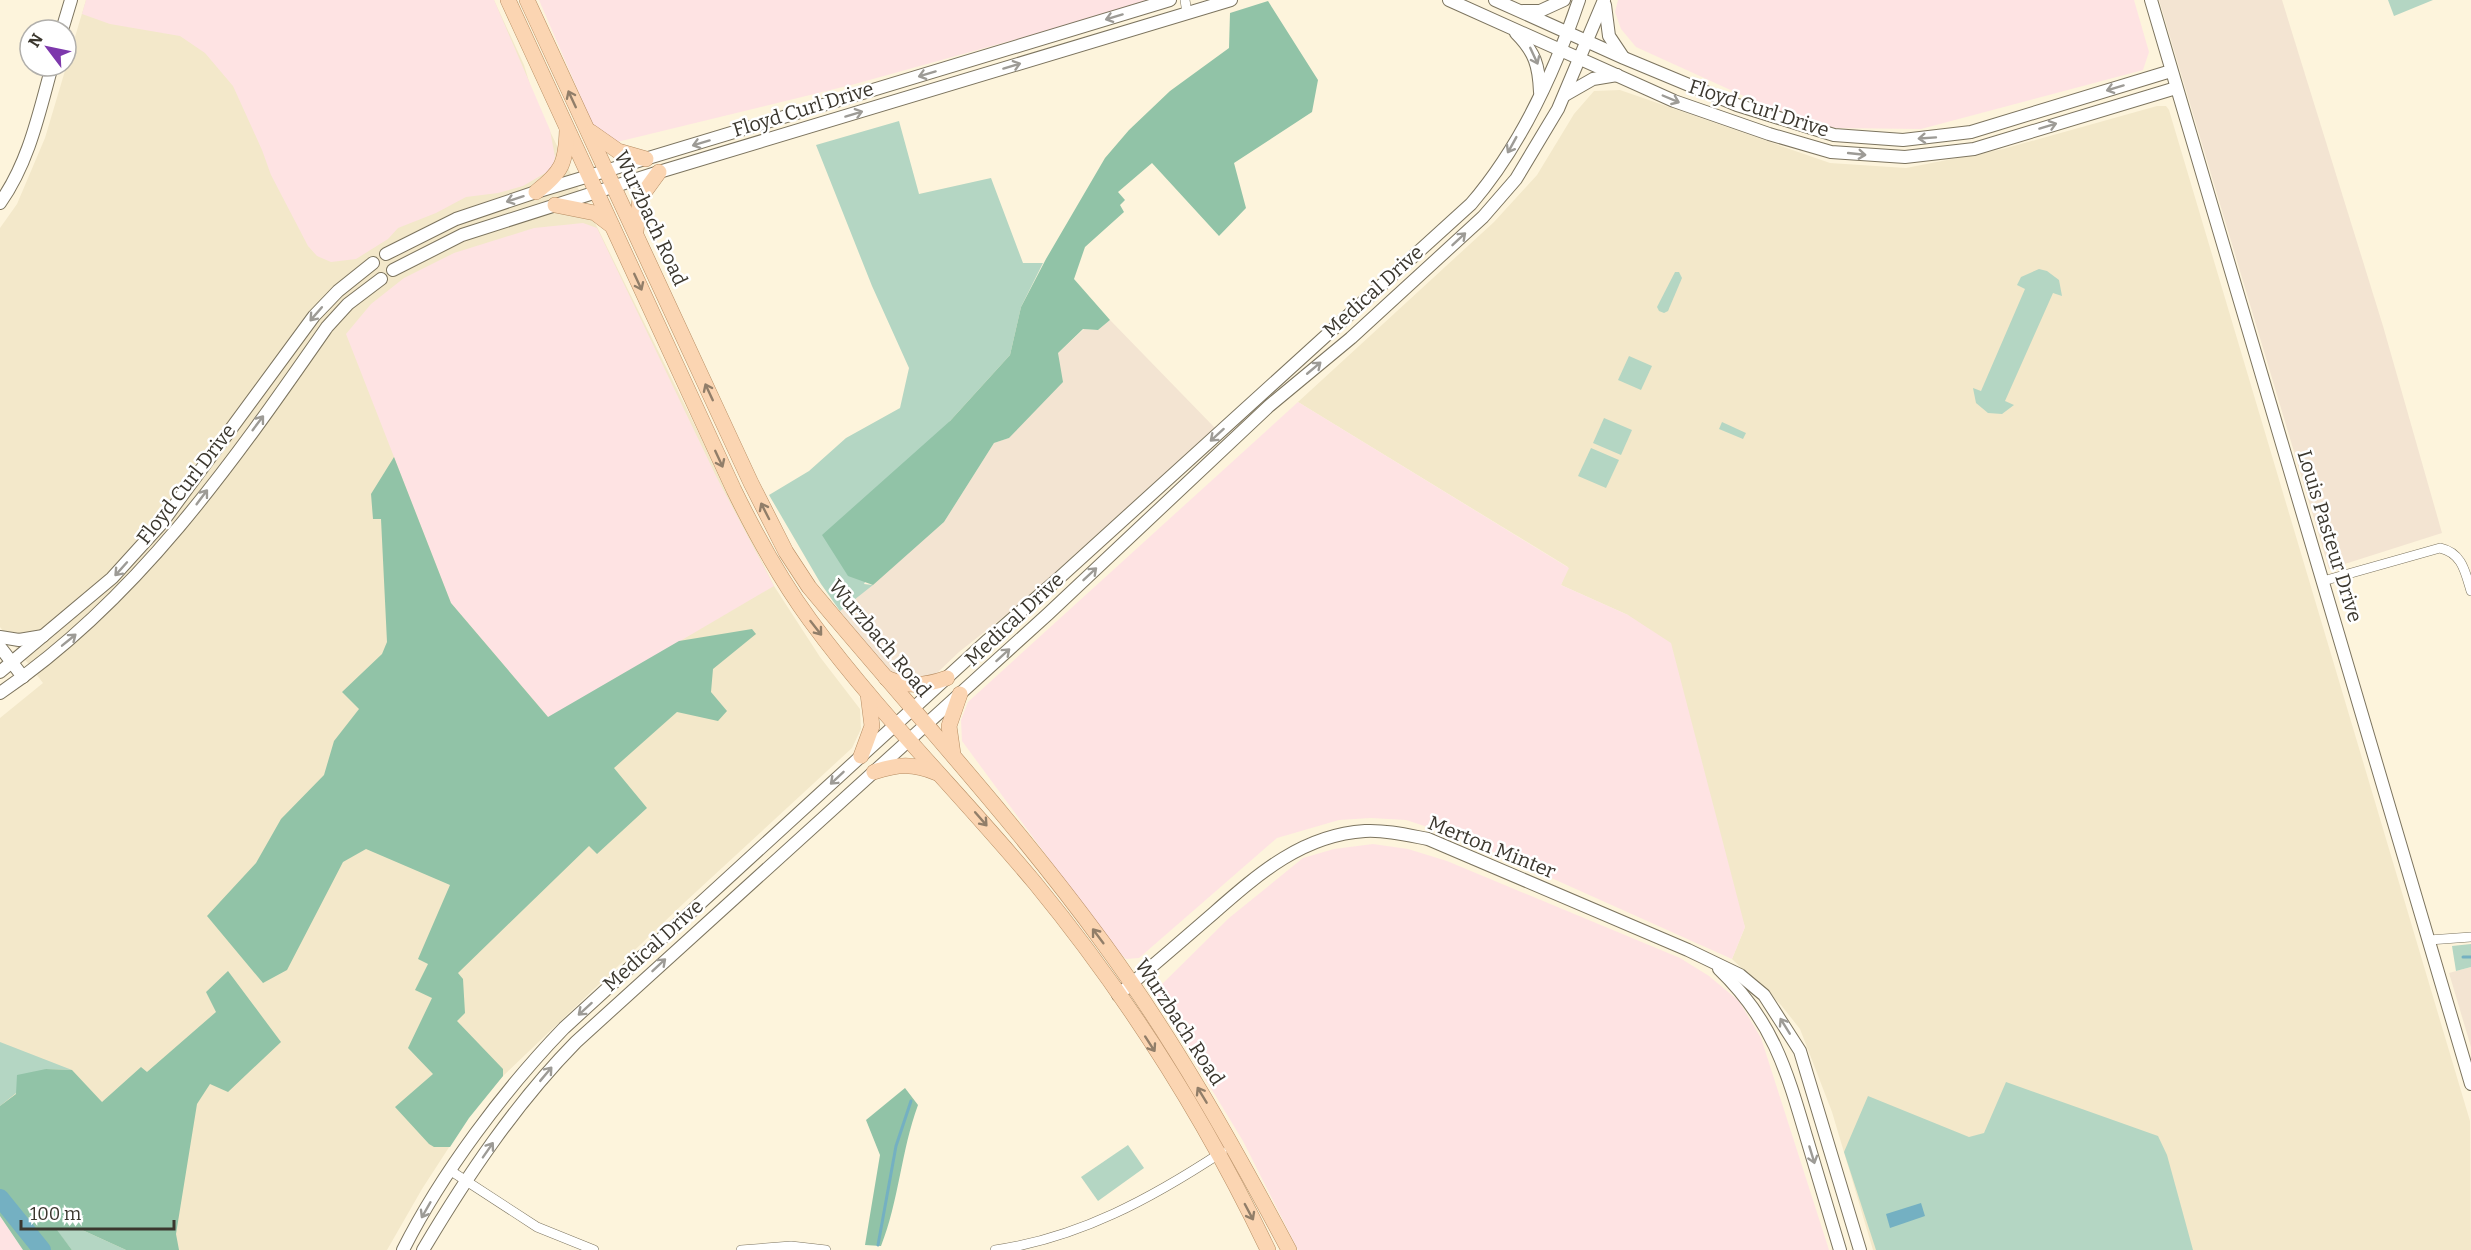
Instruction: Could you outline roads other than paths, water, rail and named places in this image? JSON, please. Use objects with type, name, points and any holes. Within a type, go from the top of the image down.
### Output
[{"type":"main road","name":"Wurzbach Road","points":[[508,0],[734,490],[768,557],[809,619],[867,692],[1049,901],[1118,995],[1190,1104],[1268,1250]]},
{"type":"main road","name":"Wurzbach Road","points":[[527,0],[751,483],[786,552],[809,588],[996,804],[1084,917],[1131,984],[1232,1145],[1289,1250]]},
{"type":"main road","points":[[585,126],[605,144],[625,154],[646,159]]},
{"type":"main road","points":[[536,192],[556,177],[561,168],[568,127]]},
{"type":"main road","points":[[635,234],[640,198],[659,172]]},
{"type":"main road","points":[[555,205],[595,213],[614,228]]},
{"type":"main road","points":[[885,678],[911,686],[947,678]]},
{"type":"main road","points":[[861,756],[872,726],[871,705],[867,692]]},
{"type":"main road","points":[[953,754],[949,726],[960,694]]},
{"type":"main road","points":[[874,772],[906,764],[916,765],[942,776]]},
{"type":"street","points":[[66,18],[71,0]]},
{"type":"street","name":"Floyd Curl Drive","points":[[386,254],[456,219],[536,192],[1170,0]]},
{"type":"street","points":[[1185,0],[1187,13]]},
{"type":"street","name":"Floyd Curl Drive","points":[[393,270],[462,235],[555,205],[1231,0]]},
{"type":"street","name":"Floyd Curl Drive","points":[[1449,0],[1674,101],[1799,144],[1830,152],[1905,157],[1974,149],[2176,88]]},
{"type":"street","name":"Floyd Curl Drive","points":[[1495,0],[1515,11],[1737,105],[1834,135],[1903,140],[1971,132],[2171,71]]},
{"type":"street","points":[[1515,11],[1540,11],[1564,0]]},
{"type":"street","name":"Medical Drive","points":[[403,1250],[451,1171],[501,1100],[564,1028],[912,709],[1471,204],[1488,184],[1540,93],[1561,50],[1579,0]]},
{"type":"street","points":[[1604,0],[1606,29],[1624,58]]},
{"type":"street","name":"Medical Drive","points":[[423,1250],[466,1181],[515,1111],[568,1050],[927,725],[1269,406],[1396,297],[1483,217],[1516,179],[1564,96],[1604,0]]},
{"type":"street","name":"Louis Pasteur Drive","points":[[2151,0],[2471,1084]]},
{"type":"street","points":[[1510,27],[1533,52],[1539,68],[1540,93]]},
{"type":"street","points":[[1564,96],[1593,79],[1617,75]]},
{"type":"street","points":[[0,203],[20,170],[35,131],[49,78]]},
{"type":"street","name":"Floyd Curl Drive","points":[[0,672],[112,578],[161,524],[314,316],[338,291],[373,263]]},
{"type":"street","name":"Floyd Curl Drive","points":[[5,690],[90,623],[125,590],[174,535],[327,327],[348,304],[381,279]]},
{"type":"street","points":[[1384,283],[1396,297]]},
{"type":"street","points":[[338,291],[348,304]]},
{"type":"street","points":[[209,458],[223,469]]},
{"type":"street","points":[[2323,580],[2440,548],[2450,550],[2464,567],[2471,591]]},
{"type":"street","points":[[0,637],[19,640],[44,636]]},
{"type":"street","points":[[0,647],[23,677]]},
{"type":"street","points":[[0,672],[5,690]]},
{"type":"street","name":"Merton Minter","points":[[1118,995],[1263,870],[1295,850],[1331,837],[1365,831],[1397,832],[1428,839],[1740,975],[1764,996],[1800,1051],[1860,1250]]},
{"type":"street","points":[[2429,940],[2471,937]]},
{"type":"street","name":"Merton Minter","points":[[1712,962],[1741,989],[1766,1026],[1782,1058],[1840,1250]]},
{"type":"street","points":[[995,1250],[1067,1233],[1105,1219],[1144,1200],[1232,1145]]},
{"type":"street","points":[[451,1171],[537,1227],[594,1250]]},
{"type":"street","points":[[741,1250],[791,1246],[826,1250]]},
{"type":"water","points":[[1921,1203],[1925,1216],[1890,1228],[1886,1214]]},
{"type":"waterway","points":[[2463,957],[2471,957]]},
{"type":"waterway","points":[[878,1245],[896,1146],[911,1101]]},
{"type":"waterway","points":[[0,1198],[42,1250]]}]
